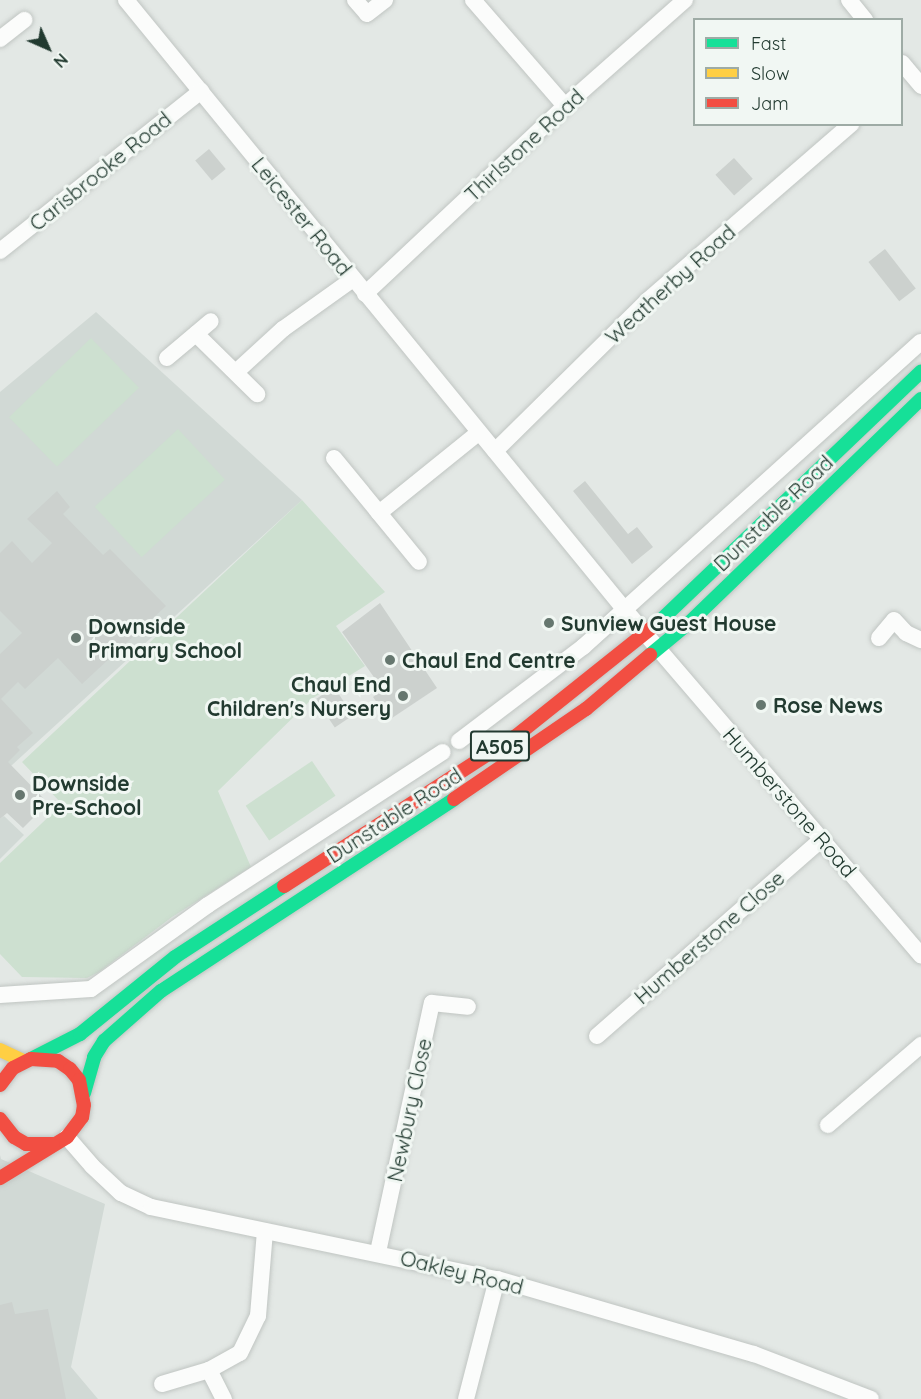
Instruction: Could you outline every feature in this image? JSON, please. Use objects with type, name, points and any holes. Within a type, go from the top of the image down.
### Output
[{"type":"main road","name":"Dunstable Road","points":[[0,1085],[13,1068],[80,1034],[175,957],[516,736],[647,634],[921,372]]},
{"type":"main road","name":"Dunstable Road","points":[[60,1141],[82,1117],[84,1093],[94,1057],[104,1041],[161,992],[523,754],[586,709],[659,650],[921,399]]},
{"type":"main road","points":[[0,1050],[27,1060],[45,1058],[58,1061],[70,1069],[79,1080],[84,1093]]},
{"type":"main road","points":[[0,1119],[14,1137],[26,1144],[40,1146],[60,1141]]},
{"type":"main road","points":[[0,1178],[60,1141]]},
{"type":"street","name":"Leicester Road","points":[[126,0],[478,433],[647,634]]},
{"type":"street","points":[[355,0],[367,14],[385,0]]},
{"type":"street","points":[[473,0],[565,106]]},
{"type":"street","name":"Thirlstone Road","points":[[365,294],[565,106],[685,0]]},
{"type":"street","points":[[849,0],[863,18]]},
{"type":"street","points":[[0,39],[24,21]]},
{"type":"street","name":"Carisbrooke Road","points":[[0,251],[201,90]]},
{"type":"street","name":"Weatherby Road","points":[[495,451],[648,300],[849,126]]},
{"type":"street","points":[[236,372],[283,329],[353,279]]},
{"type":"street","points":[[167,357],[211,321]]},
{"type":"street","points":[[196,334],[257,394]]},
{"type":"street","name":"Dunstable Road","points":[[459,741],[583,646],[625,610],[921,342]]},
{"type":"street","points":[[379,513],[478,433]]},
{"type":"street","points":[[334,458],[419,562]]},
{"type":"street","points":[[879,638],[894,620],[906,633],[921,640]]},
{"type":"street","name":"Humberstone Road","points":[[647,634],[921,955]]},
{"type":"street","name":"Dunstable Road","points":[[0,995],[91,989],[208,905],[443,752]]},
{"type":"street","name":"Humberstone Close","points":[[597,1036],[822,838]]},
{"type":"street","name":"Newbury Close","points":[[378,1252],[432,1003],[468,1007]]},
{"type":"street","points":[[828,1125],[921,1045]]},
{"type":"street","name":"Oakley Road","points":[[60,1141],[122,1193],[151,1207],[378,1252],[497,1279],[754,1354],[871,1399]]},
{"type":"street","points":[[162,1384],[209,1370],[240,1353],[258,1316],[265,1231]]},
{"type":"street","points":[[466,1399],[497,1279]]},
{"type":"street","points":[[209,1370],[224,1399]]},
{"type":"shaded area","name":"Downside Primary School","points":[[96,312],[302,500],[0,776],[0,392]]},
{"type":"shaded area","points":[[4,816],[24,835],[0,859],[0,819]]},
{"type":"shaded area","points":[[0,1155],[1,1159],[105,1204],[71,1367],[98,1399],[0,1399]]},
{"type":"green space","points":[[91,338],[139,388],[57,467],[9,417]]},
{"type":"green space","points":[[178,429],[225,479],[142,557],[95,507]]},
{"type":"green space","points":[[302,500],[385,592],[336,626],[365,666],[313,698],[218,791],[251,867],[172,917],[99,972],[87,978],[22,977],[0,954],[0,863],[62,804],[22,762]]},
{"type":"green space","points":[[312,761],[335,796],[269,841],[246,806]]},
{"type":"building","points":[[209,149],[226,169],[212,180],[195,161]]},
{"type":"building","points":[[734,158],[753,179],[734,196],[715,175]]},
{"type":"building","points":[[885,249],[916,288],[899,301],[868,262]]},
{"type":"building","points":[[585,481],[628,534],[637,527],[653,547],[632,564],[573,491]]},
{"type":"building","name":"Downside Primary School","points":[[57,491],[70,507],[63,514],[103,555],[110,549],[166,606],[82,684],[58,658],[25,689],[18,682],[1,699],[33,733],[17,747],[20,750],[8,762],[48,803],[23,828],[7,813],[0,819],[0,654],[22,633],[0,611],[0,553],[12,541],[32,563],[52,543],[27,519]]},
{"type":"building","name":"Chaul End Centre","points":[[380,603],[437,688],[389,720],[373,697],[383,690],[342,632]]},
{"type":"building","points":[[334,687],[353,715],[335,727],[316,699]]},
{"type":"building","points":[[12,1302],[15,1314],[48,1309],[66,1399],[0,1399],[0,1305]]},
{"type":"traffic: fast","points":[[660,621],[921,372]]},
{"type":"traffic: fast","points":[[650,655],[690,622],[921,399]]},
{"type":"traffic: fast","points":[[84,1093],[94,1057],[104,1041],[161,991],[454,799]]},
{"type":"traffic: fast","points":[[31,1059],[80,1034],[175,957],[284,886]]},
{"type":"traffic: slow","points":[[0,1050],[24,1061]]},
{"type":"traffic: jam","points":[[284,886],[516,736],[660,621]]},
{"type":"traffic: jam","points":[[454,799],[586,709],[650,655]]},
{"type":"traffic: jam","points":[[0,1085],[13,1068],[31,1059],[58,1061],[70,1069],[79,1080],[84,1105],[82,1117],[67,1137],[0,1178]]},
{"type":"traffic: jam","points":[[0,1119],[14,1137],[26,1144],[53,1144]]},
{"type":"place","name":"Sunview Guest House","points":[[549,623]]},
{"type":"place","name":"Downside Primary School","points":[[76,638]]},
{"type":"place","name":"Chaul End Centre","points":[[390,660]]},
{"type":"place","name":"Chaul End Children's Nursery","points":[[403,696]]},
{"type":"place","name":"Rose News","points":[[761,705]]},
{"type":"place","name":"Downside Pre-School","points":[[20,795]]}]
